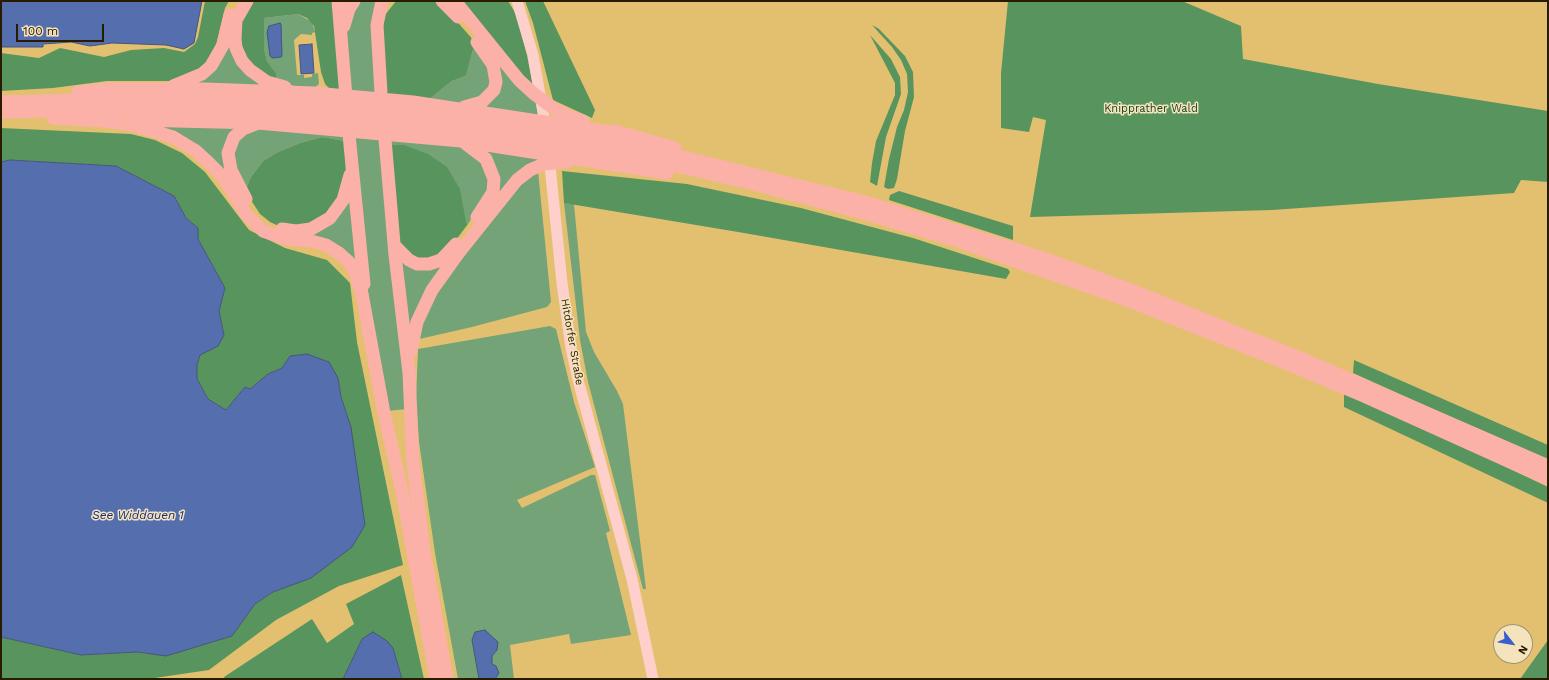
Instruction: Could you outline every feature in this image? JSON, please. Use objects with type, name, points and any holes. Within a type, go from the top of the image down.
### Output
[{"type":"highway","points":[[164,89],[197,76],[211,66],[223,45],[232,9],[238,1]]},
{"type":"highway","points":[[247,1],[240,12],[235,29],[236,48],[242,61],[250,70],[267,82],[314,93]]},
{"type":"highway","points":[[338,1],[352,167],[368,325]]},
{"type":"highway","points":[[341,38],[345,21],[354,1]]},
{"type":"highway","points":[[382,1],[378,14],[377,26],[381,93],[395,246],[409,373],[413,462],[419,518],[447,679]]},
{"type":"highway","points":[[378,14],[389,1]]},
{"type":"highway","points":[[442,1],[452,9],[488,56],[496,74],[494,90],[489,97],[482,102],[459,108]]},
{"type":"highway","points":[[455,1],[519,80],[553,108],[568,116],[623,134],[785,176],[805,186]]},
{"type":"highway","points":[[1,97],[60,94],[109,89],[314,93],[459,108],[623,134]]},
{"type":"highway","points":[[1,102],[177,100],[249,102],[389,112],[567,136],[683,157],[805,186],[872,204],[962,232],[1131,290],[1365,385],[1548,466]]},
{"type":"highway","points":[[1,112],[176,110],[339,118],[477,132],[565,145],[681,167],[750,183],[868,214],[954,240],[1120,297],[1313,374],[1548,479]]},
{"type":"highway","points":[[1,118],[258,123],[461,141],[726,182],[750,183]]},
{"type":"highway","points":[[104,121],[151,129],[173,137],[196,150],[222,177],[246,214],[263,231],[287,239],[311,241],[326,245],[339,253],[349,262],[356,272],[362,294],[384,413],[402,491],[436,679]]},
{"type":"highway","points":[[258,123],[243,129],[234,137],[229,147],[228,159],[231,170],[248,203],[260,217],[271,226],[296,231],[311,229],[324,222],[335,213],[343,200],[352,167]]},
{"type":"highway","points":[[395,246],[404,256],[417,264],[429,264],[441,260],[450,252],[485,207],[493,192],[492,172],[490,165],[481,154],[461,141]]},
{"type":"highway","points":[[409,373],[414,334],[432,290],[457,255],[517,180],[530,170],[544,164],[567,162],[605,164]]},
{"type":"main road","name":"Hitdorfer Straße","points":[[517,1],[528,35],[540,90],[566,315],[578,380],[632,579],[653,679]]},
{"type":"green space","points":[[205,1],[229,1],[225,8],[216,45],[208,61],[195,74],[174,81],[107,81],[53,88],[1,91],[1,53],[39,58],[60,48],[104,57],[131,50],[164,48],[184,52],[195,44],[198,37]]},
{"type":"green space","points":[[252,1],[335,1],[341,91],[332,91],[325,84],[321,72],[314,26],[307,18],[298,14],[264,18],[264,49],[267,61],[276,73],[276,79],[274,81],[250,66],[238,36],[244,10]]},
{"type":"green space","points":[[359,1],[379,1],[378,94],[349,91],[347,29]]},
{"type":"green space","points":[[396,1],[439,1],[475,42],[466,76],[452,81],[427,101],[386,96],[382,33],[385,15]]},
{"type":"green space","points":[[451,1],[535,99],[538,115],[481,108],[484,105],[496,65]]},
{"type":"green space","points":[[463,1],[508,1],[516,14],[527,55],[534,92]]},
{"type":"green space","points":[[525,1],[543,1],[595,110],[592,118],[553,100],[533,23]]},
{"type":"green space","name":"Knipprather Wald","points":[[1008,1],[1182,1],[1241,26],[1243,59],[1378,84],[1548,111],[1548,182],[1521,180],[1514,193],[1272,210],[1030,217],[1046,120],[1033,117],[1029,132],[1001,128],[1001,73]]},
{"type":"green space","points":[[298,14],[312,22],[315,32],[312,33],[312,35],[301,34],[294,40],[297,75],[304,75],[304,78],[312,77],[312,74],[318,73],[319,84],[314,88],[299,87],[274,81],[276,73],[267,61],[264,49],[264,18]]},
{"type":"green space","points":[[872,25],[879,29],[905,56],[913,72],[914,97],[905,131],[897,179],[894,188],[888,189],[884,187],[897,127],[904,110],[908,92],[907,74],[901,60],[892,47]]},
{"type":"green space","points":[[870,35],[891,59],[900,77],[901,94],[886,137],[877,186],[870,182],[872,163],[876,141],[895,95],[895,83]]},
{"type":"green space","points":[[227,42],[269,87],[191,84]]},
{"type":"green space","points":[[475,42],[488,61],[492,88],[471,104],[427,101],[452,81],[466,76]]},
{"type":"green space","points":[[148,124],[242,126],[233,134],[226,144],[224,156],[227,168],[240,196],[252,213],[266,225],[282,233],[293,235],[305,233],[321,228],[332,222],[343,208],[351,185],[360,273],[346,255],[334,246],[314,240],[282,235],[262,227],[250,215],[226,178],[206,156],[175,135]]},
{"type":"green space","points":[[1,128],[131,134],[155,140],[182,153],[205,172],[249,230],[285,248],[327,260],[350,283],[357,342],[403,565],[339,586],[276,620],[209,670],[148,679],[1,679],[1,637],[81,655],[137,652],[148,654],[182,651],[232,636],[255,604],[273,592],[312,577],[351,427],[341,397],[338,378],[290,356],[282,368],[268,374],[250,389],[245,387],[226,410],[208,399],[197,379],[197,365],[200,355],[224,335],[219,311],[225,288],[198,239],[198,228],[186,218],[174,196],[116,166],[10,160],[1,162]]},
{"type":"green space","points":[[253,129],[344,134],[345,141],[322,137],[300,143],[278,152],[263,161],[251,177],[245,191],[232,167],[233,142]]},
{"type":"green space","points":[[353,135],[380,138],[407,409],[387,411],[370,312]]},
{"type":"green space","points":[[322,137],[345,141],[346,176],[340,200],[315,225],[281,227],[270,222],[260,214],[245,191],[251,177],[263,161],[278,152],[300,143]]},
{"type":"green space","points":[[388,137],[458,145],[474,152],[489,171],[488,193],[468,224],[389,145]]},
{"type":"green space","points":[[389,145],[404,145],[428,154],[447,167],[460,189],[466,222],[468,224],[447,252],[421,262],[400,247]]},
{"type":"green space","points":[[482,151],[543,156],[443,269],[410,340],[398,253],[444,260],[483,214],[493,194]]},
{"type":"green space","points":[[538,171],[551,302],[547,307],[472,327],[415,340],[424,312],[508,195]]},
{"type":"green space","points":[[562,171],[687,184],[801,208],[913,238],[1008,269],[1010,272],[1006,279],[564,203]]},
{"type":"green space","points":[[899,191],[1013,226],[1013,240],[889,200],[890,195]]},
{"type":"green space","points":[[564,203],[574,204],[586,332],[594,352],[623,404],[646,589],[643,589],[588,382],[580,340]]},
{"type":"green space","points":[[550,326],[556,329],[574,402],[595,467],[517,500],[522,508],[591,475],[595,475],[610,531],[606,533],[631,635],[571,644],[569,634],[510,645],[514,679],[495,679],[492,656],[497,650],[472,640],[479,679],[458,679],[435,553],[419,442],[416,400],[418,349]]},
{"type":"green space","points":[[1354,360],[1548,445],[1548,461],[1353,373]]},
{"type":"green space","points":[[1344,393],[1548,487],[1548,503],[1344,407]]},
{"type":"green space","points":[[401,575],[424,679],[402,679],[393,648],[362,639],[343,679],[225,679],[224,677],[312,619],[327,643],[354,624],[346,604]]},
{"type":"green space","points":[[1548,640],[1548,679],[1520,679],[1531,664],[1533,664],[1533,661]]},
{"type":"water","points":[[1,1],[202,1],[194,43],[184,49],[166,45],[112,43],[90,46],[71,42],[43,44],[43,47],[1,47]]},
{"type":"water","points":[[280,23],[282,55],[281,57],[272,58],[270,56],[267,32],[269,26]]},
{"type":"water","points":[[312,44],[314,73],[301,74],[299,45]]},
{"type":"water","name":"See Widdauen 1","points":[[10,160],[116,166],[174,196],[186,218],[198,228],[198,239],[225,288],[219,311],[224,335],[218,346],[200,355],[197,365],[197,379],[208,399],[226,410],[245,387],[250,389],[268,374],[282,368],[290,356],[307,354],[329,362],[338,378],[341,397],[351,427],[365,525],[352,547],[311,578],[273,592],[255,604],[232,636],[166,656],[137,652],[81,655],[1,637],[1,162]]},
{"type":"water","points":[[485,630],[498,642],[497,650],[492,656],[492,664],[496,666],[499,673],[495,679],[479,679],[472,640],[475,632]]},
{"type":"water","points":[[373,632],[387,641],[393,648],[402,679],[343,679],[362,639]]}]
